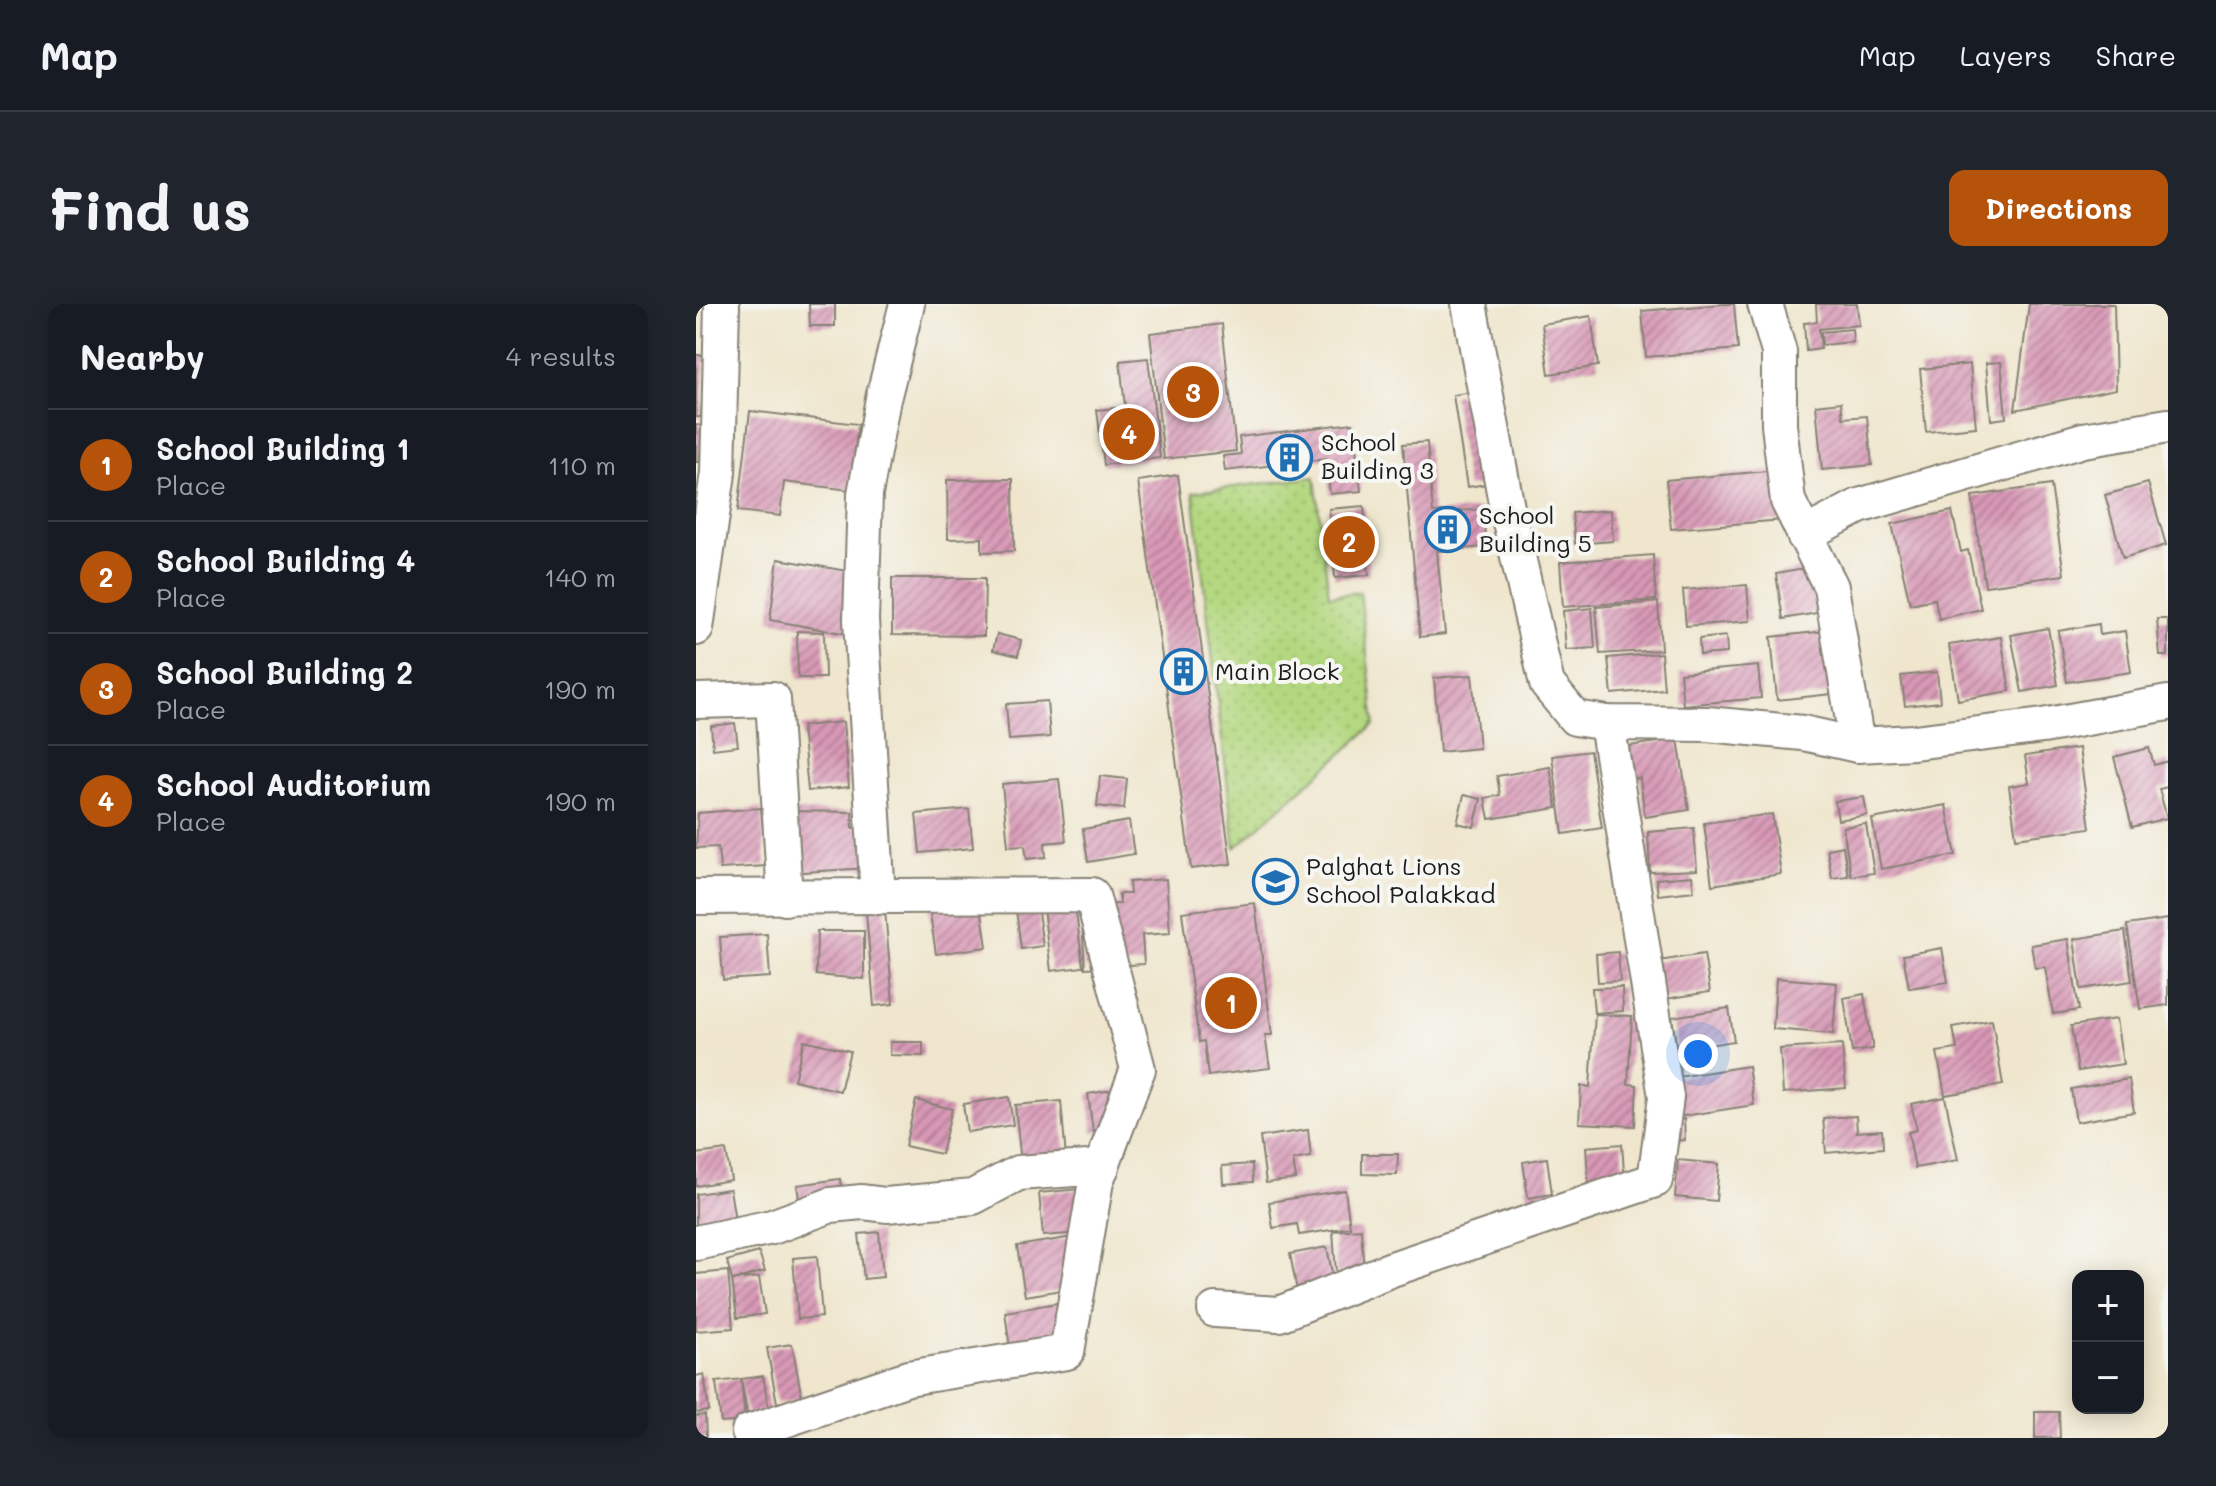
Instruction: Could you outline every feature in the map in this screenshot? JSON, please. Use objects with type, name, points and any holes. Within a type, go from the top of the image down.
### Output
[{"type":"street","points":[[696,628],[718,473],[722,304]]},
{"type":"street","points":[[878,897],[861,620],[865,494],[883,399],[907,304]]},
{"type":"street","points":[[1469,304],[1507,508],[1547,684],[1575,718],[1607,723],[1707,724],[1803,733],[1857,745],[1914,742],[2043,726],[2168,703]]},
{"type":"street","points":[[1765,304],[1779,352],[1779,425],[1788,501],[1831,587],[1857,745]]},
{"type":"street","points":[[1804,535],[1859,506],[2083,440],[2168,426]]},
{"type":"street","points":[[696,701],[773,699],[785,898]]},
{"type":"street","points":[[1215,1310],[1279,1314],[1392,1269],[1655,1180],[1666,1097],[1607,723]]},
{"type":"street","points":[[696,897],[1092,895],[1138,1069],[1096,1181],[1067,1352],[908,1378],[749,1432]]},
{"type":"street","points":[[696,1243],[772,1227],[831,1205],[862,1202],[886,1205],[973,1197],[1018,1173],[1102,1167]]},
{"type":"green space","points":[[1315,477],[1329,596],[1360,592],[1375,724],[1235,848],[1193,492]]},
{"type":"building","points":[[809,304],[835,304],[835,326],[810,326]]},
{"type":"building","points":[[1734,304],[1738,349],[1646,357],[1642,311]]},
{"type":"building","points":[[1816,304],[1857,304],[1859,325],[1819,329],[1821,349],[1806,351],[1804,323],[1817,322]]},
{"type":"building","points":[[2029,304],[2114,304],[2116,389],[2015,410]]},
{"type":"building","points":[[1591,316],[1598,366],[1549,374],[1542,324]]},
{"type":"building","points":[[1222,324],[1236,451],[1164,459],[1150,333]]},
{"type":"building","points":[[1852,329],[1853,342],[1822,345],[1821,332]]},
{"type":"building","points":[[696,355],[705,355],[701,417],[696,417]]},
{"type":"building","points":[[1148,358],[1160,458],[1104,465],[1097,410],[1125,407],[1120,361]]},
{"type":"building","points":[[2001,362],[2006,418],[1991,420],[1986,363]]},
{"type":"building","points":[[1970,364],[1976,427],[1926,432],[1920,369]]},
{"type":"building","points":[[1479,391],[1493,483],[1467,487],[1453,395]]},
{"type":"building","points":[[1841,402],[1843,418],[1867,416],[1872,465],[1822,470],[1816,405]]},
{"type":"building","points":[[750,411],[858,424],[850,490],[784,482],[780,516],[738,511]]},
{"type":"building","name":"School Building 3","points":[[1353,423],[1361,491],[1330,494],[1326,459],[1225,471],[1223,456],[1241,454],[1239,437]]},
{"type":"building","points":[[696,425],[704,426],[699,462],[696,462]]},
{"type":"building","name":"School Building 5","points":[[1427,442],[1433,513],[1483,509],[1486,547],[1437,551],[1445,634],[1420,637],[1403,444]]},
{"type":"building","points":[[1779,470],[1783,520],[1671,529],[1666,480]]},
{"type":"building","name":"Main Block","points":[[1178,475],[1231,864],[1191,869],[1138,481]]},
{"type":"building","points":[[1013,479],[1014,551],[982,552],[982,538],[948,539],[947,480]]},
{"type":"building","points":[[2148,483],[2166,545],[2123,558],[2105,495]]},
{"type":"building","points":[[2051,485],[2064,575],[1985,586],[1972,496]]},
{"type":"building","points":[[1364,506],[1369,575],[1335,578],[1329,509]]},
{"type":"building","points":[[1611,510],[1613,541],[1575,544],[1572,513]]},
{"type":"building","points":[[1952,511],[1961,552],[1968,550],[1981,609],[1939,619],[1935,599],[1910,604],[1892,524]]},
{"type":"building","points":[[1653,555],[1656,600],[1563,607],[1560,562]]},
{"type":"building","points":[[778,559],[853,572],[847,634],[770,620]]},
{"type":"building","points":[[1820,566],[1828,611],[1783,619],[1776,574]]},
{"type":"building","points":[[892,578],[985,578],[984,636],[892,635]]},
{"type":"building","points":[[1747,585],[1750,621],[1686,626],[1683,590]]},
{"type":"building","points":[[1658,602],[1661,650],[1600,654],[1596,607]]},
{"type":"building","points":[[1592,608],[1595,648],[1566,650],[1563,611]]},
{"type":"building","points":[[2157,619],[2168,619],[2168,656],[2160,656]]},
{"type":"building","points":[[2099,624],[2100,635],[2125,631],[2131,672],[2067,682],[2058,631]]},
{"type":"building","points":[[2048,628],[2058,685],[2022,692],[2011,635]]},
{"type":"building","points":[[1844,629],[1850,692],[1777,700],[1771,637]]},
{"type":"building","points":[[797,631],[824,632],[825,678],[798,678]]},
{"type":"building","points":[[997,634],[1021,640],[1018,656],[993,650]]},
{"type":"building","points":[[1726,636],[1727,653],[1700,655],[1699,639]]},
{"type":"building","points":[[2001,637],[2010,691],[1958,700],[1949,645]]},
{"type":"building","points":[[1661,653],[1664,689],[1612,694],[1608,658]]},
{"type":"building","points":[[1758,666],[1761,698],[1683,705],[1680,673]]},
{"type":"building","points":[[1937,672],[1940,702],[1905,706],[1901,676]]},
{"type":"building","points":[[1472,675],[1479,748],[1440,752],[1434,678]]},
{"type":"building","points":[[1047,701],[1050,737],[1009,740],[1006,704]]},
{"type":"building","points":[[843,722],[849,787],[808,791],[802,726]]},
{"type":"building","points":[[735,723],[738,746],[713,749],[711,726]]},
{"type":"building","points":[[1678,739],[1689,810],[1645,817],[1640,778],[1627,779],[1622,747]]},
{"type":"building","points":[[2079,748],[2090,828],[2016,838],[2009,786],[2029,783],[2025,756]]},
{"type":"building","points":[[2149,748],[2154,765],[2168,761],[2168,787],[2159,789],[2167,818],[2132,827],[2114,757]]},
{"type":"building","points":[[1590,751],[1602,828],[1563,834],[1552,756]]},
{"type":"building","points":[[1550,767],[1557,808],[1489,819],[1485,798],[1500,795],[1497,776]]},
{"type":"building","points":[[1100,776],[1127,779],[1124,809],[1097,806]]},
{"type":"building","points":[[1059,779],[1066,841],[1045,843],[1046,857],[1027,859],[1025,845],[1008,846],[1002,784]]},
{"type":"building","points":[[1464,795],[1481,799],[1474,827],[1457,823]]},
{"type":"building","points":[[1864,797],[1867,815],[1838,820],[1835,801]]},
{"type":"building","points":[[1946,805],[1956,855],[1881,869],[1872,819]]},
{"type":"building","points":[[761,808],[766,866],[720,869],[718,847],[696,848],[698,813]]},
{"type":"building","points":[[969,809],[973,848],[920,853],[916,814]]},
{"type":"building","points":[[792,811],[852,812],[853,828],[865,826],[868,868],[789,873]]},
{"type":"building","points":[[1772,814],[1781,874],[1712,885],[1704,823]]},
{"type":"building","points":[[1129,821],[1134,854],[1088,862],[1083,829]]},
{"type":"building","points":[[1866,824],[1874,873],[1851,876],[1843,827]]},
{"type":"building","points":[[1694,828],[1697,870],[1650,872],[1648,832]]},
{"type":"building","points":[[1843,846],[1848,876],[1832,878],[1827,849]]},
{"type":"building","points":[[1692,876],[1694,891],[1658,895],[1656,879]]},
{"type":"building","points":[[1166,879],[1170,933],[1142,935],[1144,964],[1085,968],[1081,906],[1120,904],[1119,894],[1130,894],[1129,882]]},
{"type":"building","points":[[884,899],[893,1004],[874,1006],[865,900]]},
{"type":"building","points":[[980,900],[987,947],[936,954],[929,908]]},
{"type":"building","points":[[1255,903],[1272,1035],[1265,1035],[1270,1068],[1208,1076],[1204,1041],[1199,1042],[1182,912]]},
{"type":"building","points":[[1075,904],[1083,967],[1051,971],[1043,908]]},
{"type":"building","points":[[1037,906],[1043,946],[1021,949],[1016,910]]},
{"type":"building","points":[[2168,919],[2168,1005],[2140,1009],[2127,925]]},
{"type":"building","points":[[817,931],[864,931],[864,979],[816,975]]},
{"type":"building","points":[[2125,931],[2132,981],[2081,989],[2074,939]]},
{"type":"building","points":[[767,934],[770,977],[723,980],[720,937]]},
{"type":"building","points":[[2068,939],[2079,1010],[2053,1014],[2045,967],[2035,968],[2031,945]]},
{"type":"building","points":[[1942,948],[1948,982],[1909,988],[1903,955]]},
{"type":"building","points":[[1618,952],[1620,981],[1598,982],[1596,954]]},
{"type":"building","points":[[1704,954],[1710,992],[1652,1001],[1646,963]]},
{"type":"building","points":[[1776,978],[1837,983],[1833,1034],[1773,1029]]},
{"type":"building","points":[[1622,987],[1623,1011],[1594,1013],[1592,988]]},
{"type":"building","points":[[1864,994],[1873,1049],[1852,1052],[1844,998]]},
{"type":"building","points":[[1729,1008],[1734,1041],[1677,1050],[1672,1017]]},
{"type":"building","points":[[1595,1014],[1632,1016],[1628,1084],[1637,1085],[1635,1126],[1579,1123],[1581,1086],[1590,1087]]},
{"type":"building","points":[[2116,1019],[2123,1064],[2078,1071],[2071,1026]]},
{"type":"building","points":[[1992,1020],[2003,1085],[1945,1095],[1937,1052],[1957,1049],[1953,1027]]},
{"type":"building","points":[[804,1040],[850,1051],[840,1091],[794,1080]]},
{"type":"building","points":[[890,1042],[923,1042],[923,1056],[890,1055]]},
{"type":"building","points":[[1842,1045],[1846,1088],[1783,1093],[1780,1049]]},
{"type":"building","points":[[1748,1066],[1754,1105],[1670,1118],[1665,1079]]},
{"type":"building","points":[[2129,1079],[2134,1112],[2076,1122],[2071,1089]]},
{"type":"building","points":[[1118,1089],[1123,1128],[1093,1132],[1088,1094]]},
{"type":"building","points":[[1009,1097],[1013,1125],[967,1132],[963,1104]]},
{"type":"building","points":[[1945,1097],[1958,1160],[1915,1168],[1908,1132],[1917,1130],[1911,1104]]},
{"type":"building","points":[[916,1100],[952,1109],[941,1154],[905,1146]]},
{"type":"building","points":[[1061,1101],[1066,1158],[1021,1163],[1015,1105]]},
{"type":"building","points":[[1856,1116],[1857,1132],[1882,1130],[1883,1148],[1826,1153],[1823,1118]]},
{"type":"building","points":[[1684,1119],[1685,1140],[1665,1141],[1664,1120]]},
{"type":"building","points":[[1308,1130],[1311,1157],[1293,1160],[1296,1179],[1266,1183],[1260,1137]]},
{"type":"building","points":[[1622,1144],[1625,1187],[1589,1189],[1586,1147]]},
{"type":"building","points":[[726,1150],[731,1180],[696,1186],[696,1154]]},
{"type":"building","points":[[1362,1154],[1398,1154],[1397,1175],[1362,1174]]},
{"type":"building","points":[[1547,1158],[1552,1194],[1528,1198],[1523,1162]]},
{"type":"building","points":[[1678,1160],[1719,1164],[1716,1201],[1675,1197]]},
{"type":"building","points":[[1252,1164],[1253,1182],[1223,1184],[1222,1166]]},
{"type":"building","points":[[840,1179],[845,1214],[802,1220],[797,1185]]},
{"type":"building","points":[[1090,1188],[1094,1232],[1043,1236],[1039,1193]]},
{"type":"building","points":[[730,1189],[737,1233],[696,1227],[696,1194]]},
{"type":"building","points":[[1345,1190],[1350,1227],[1299,1235],[1297,1224],[1273,1228],[1269,1202]]},
{"type":"building","points":[[1361,1229],[1364,1271],[1336,1273],[1333,1231]]},
{"type":"building","points":[[879,1232],[883,1277],[864,1279],[859,1234]]},
{"type":"building","points":[[1073,1237],[1080,1287],[1025,1296],[1017,1246]]},
{"type":"building","points":[[1327,1247],[1335,1288],[1298,1296],[1290,1254]]},
{"type":"building","points":[[759,1252],[765,1271],[733,1280],[759,1277],[765,1314],[737,1318],[727,1261]]},
{"type":"building","points":[[817,1256],[822,1317],[798,1319],[793,1258]]},
{"type":"building","points":[[728,1271],[733,1328],[696,1331],[696,1274]]},
{"type":"building","points":[[1068,1301],[1074,1337],[1010,1348],[1005,1312]]},
{"type":"building","points":[[792,1344],[802,1399],[777,1403],[767,1348]]},
{"type":"building","points":[[704,1374],[709,1411],[696,1413],[696,1376]]},
{"type":"building","points":[[763,1376],[769,1410],[747,1414],[741,1379]]},
{"type":"building","points":[[741,1379],[745,1421],[721,1423],[716,1382]]},
{"type":"building","points":[[2035,1412],[2059,1412],[2060,1438],[2035,1438]]},
{"type":"building","points":[[705,1415],[706,1438],[696,1438],[696,1416]]},
{"type":"place","name":"School Building 2","points":[[1193,392]]},
{"type":"place","name":"School Auditorium","points":[[1129,434]]},
{"type":"place","name":"School Building 3","points":[[1290,457]]},
{"type":"place","name":"School Building 5","points":[[1448,530]]},
{"type":"place","name":"School Building 4","points":[[1349,542]]},
{"type":"place","name":"Main Block","points":[[1184,672]]},
{"type":"place","name":"Palghat Lions School Palakkad","points":[[1275,881]]},
{"type":"place","name":"School Building 1","points":[[1231,1003]]}]
